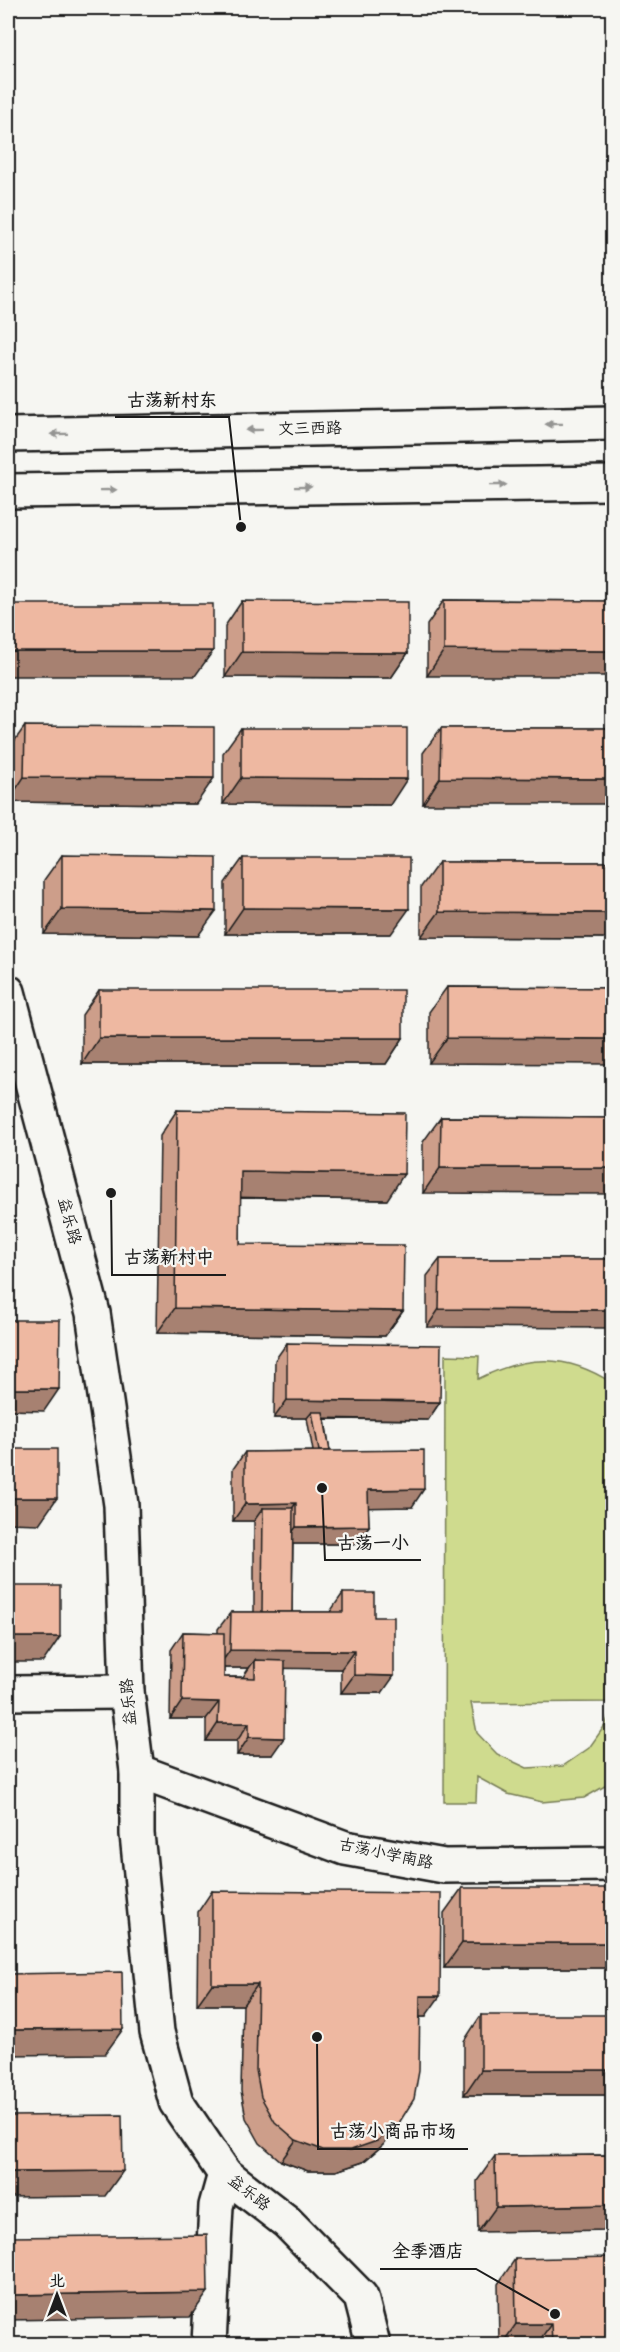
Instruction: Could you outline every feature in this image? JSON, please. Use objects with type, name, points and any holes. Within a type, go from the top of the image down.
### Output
[{"type":"street","name":"文三西路","points":[[8,435],[612,423]]},
{"type":"street","points":[[8,491],[612,483]]},
{"type":"street","name":"益乐路","points":[[8,992],[93,1313],[121,1505],[127,1692],[137,1771],[137,1834],[157,2032],[176,2102],[225,2174],[287,2222],[361,2297],[373,2344]]},
{"type":"street","points":[[8,1693],[127,1692]]},
{"type":"street","name":"古荡小学南路","points":[[137,1771],[345,1848],[444,1866],[612,1864]]},
{"type":"street","points":[[209,2344],[216,2206],[225,2174]]},
{"type":"green space","points":[[445,1355],[479,1356],[478,1379],[513,1365],[546,1361],[578,1366],[612,1383],[612,1702],[471,1703],[477,1733],[497,1754],[527,1768],[563,1766],[589,1748],[606,1724],[612,1705],[612,1782],[584,1798],[542,1802],[508,1794],[477,1777],[476,1802],[444,1802]]},
{"type":"building","points":[[444,600],[612,601],[612,651],[444,650]]},
{"type":"building","points":[[242,601],[408,602],[408,653],[242,652]]},
{"type":"building","points":[[8,604],[213,604],[213,651],[8,651]]},
{"type":"building","points":[[25,726],[214,727],[214,778],[24,777]]},
{"type":"building","points":[[241,728],[407,728],[407,779],[241,778]]},
{"type":"building","points":[[441,728],[612,728],[612,779],[440,778]]},
{"type":"building","points":[[62,855],[216,857],[216,911],[62,909]]},
{"type":"building","points":[[243,858],[409,858],[409,909],[243,908]]},
{"type":"building","points":[[439,862],[612,862],[612,913],[439,912]]},
{"type":"building","points":[[447,987],[612,988],[612,1039],[447,1038]]},
{"type":"building","points":[[99,990],[403,990],[403,1038],[99,1038]]},
{"type":"building","points":[[8,1069],[12,1069],[11,1116],[8,1116]]},
{"type":"building","points":[[177,1110],[405,1113],[404,1174],[241,1172],[240,1244],[404,1245],[403,1311],[175,1308]]},
{"type":"building","points":[[441,1117],[612,1118],[612,1168],[440,1168]]},
{"type":"building","points":[[440,1259],[612,1259],[612,1310],[439,1309]]},
{"type":"building","points":[[8,1320],[60,1320],[59,1389],[8,1389]]},
{"type":"building","points":[[287,1343],[441,1345],[440,1402],[287,1400]]},
{"type":"building","points":[[312,1412],[323,1412],[330,1451],[319,1451]]},
{"type":"building","points":[[8,1449],[57,1449],[57,1498],[8,1498]]},
{"type":"building","points":[[424,1450],[424,1489],[368,1490],[369,1526],[296,1527],[296,1503],[245,1504],[245,1452]]},
{"type":"building","points":[[263,1508],[293,1508],[292,1612],[262,1612]]},
{"type":"building","points":[[8,1586],[60,1586],[60,1637],[8,1637]]},
{"type":"building","points":[[343,1593],[374,1593],[374,1617],[394,1617],[394,1676],[354,1675],[354,1651],[230,1650],[231,1612],[343,1612]]},
{"type":"building","points":[[183,1632],[224,1633],[224,1677],[255,1678],[255,1660],[285,1661],[284,1738],[249,1737],[249,1723],[218,1723],[219,1702],[182,1701]]},
{"type":"building","points":[[462,1888],[612,1888],[612,1943],[462,1943]]},
{"type":"building","points":[[212,1891],[441,1893],[440,1996],[420,1996],[419,2071],[414,2099],[399,2123],[377,2141],[351,2150],[323,2150],[296,2140],[275,2122],[261,2097],[256,2070],[258,1984],[212,1984]]},
{"type":"building","points":[[122,1972],[123,2029],[8,2030],[8,1974]]},
{"type":"building","points":[[481,2015],[612,2015],[612,2070],[481,2070]]},
{"type":"building","points":[[122,2115],[123,2171],[8,2172],[8,2116]]},
{"type":"building","points":[[612,2155],[612,2205],[496,2207],[495,2156]]},
{"type":"building","points":[[207,2235],[208,2292],[8,2295],[8,2237]]},
{"type":"building","points":[[612,2257],[612,2344],[552,2344],[551,2324],[516,2324],[515,2259]]},
{"type":"place","name":"古荡新村东","points":[[241,527]]},
{"type":"place","name":"古荡新村中","points":[[111,1193]]},
{"type":"place","name":"古荡一小","points":[[322,1488]]},
{"type":"place","name":"古荡小商品市场","points":[[317,2037]]},
{"type":"place","name":"全季酒店","points":[[555,2314]]}]
